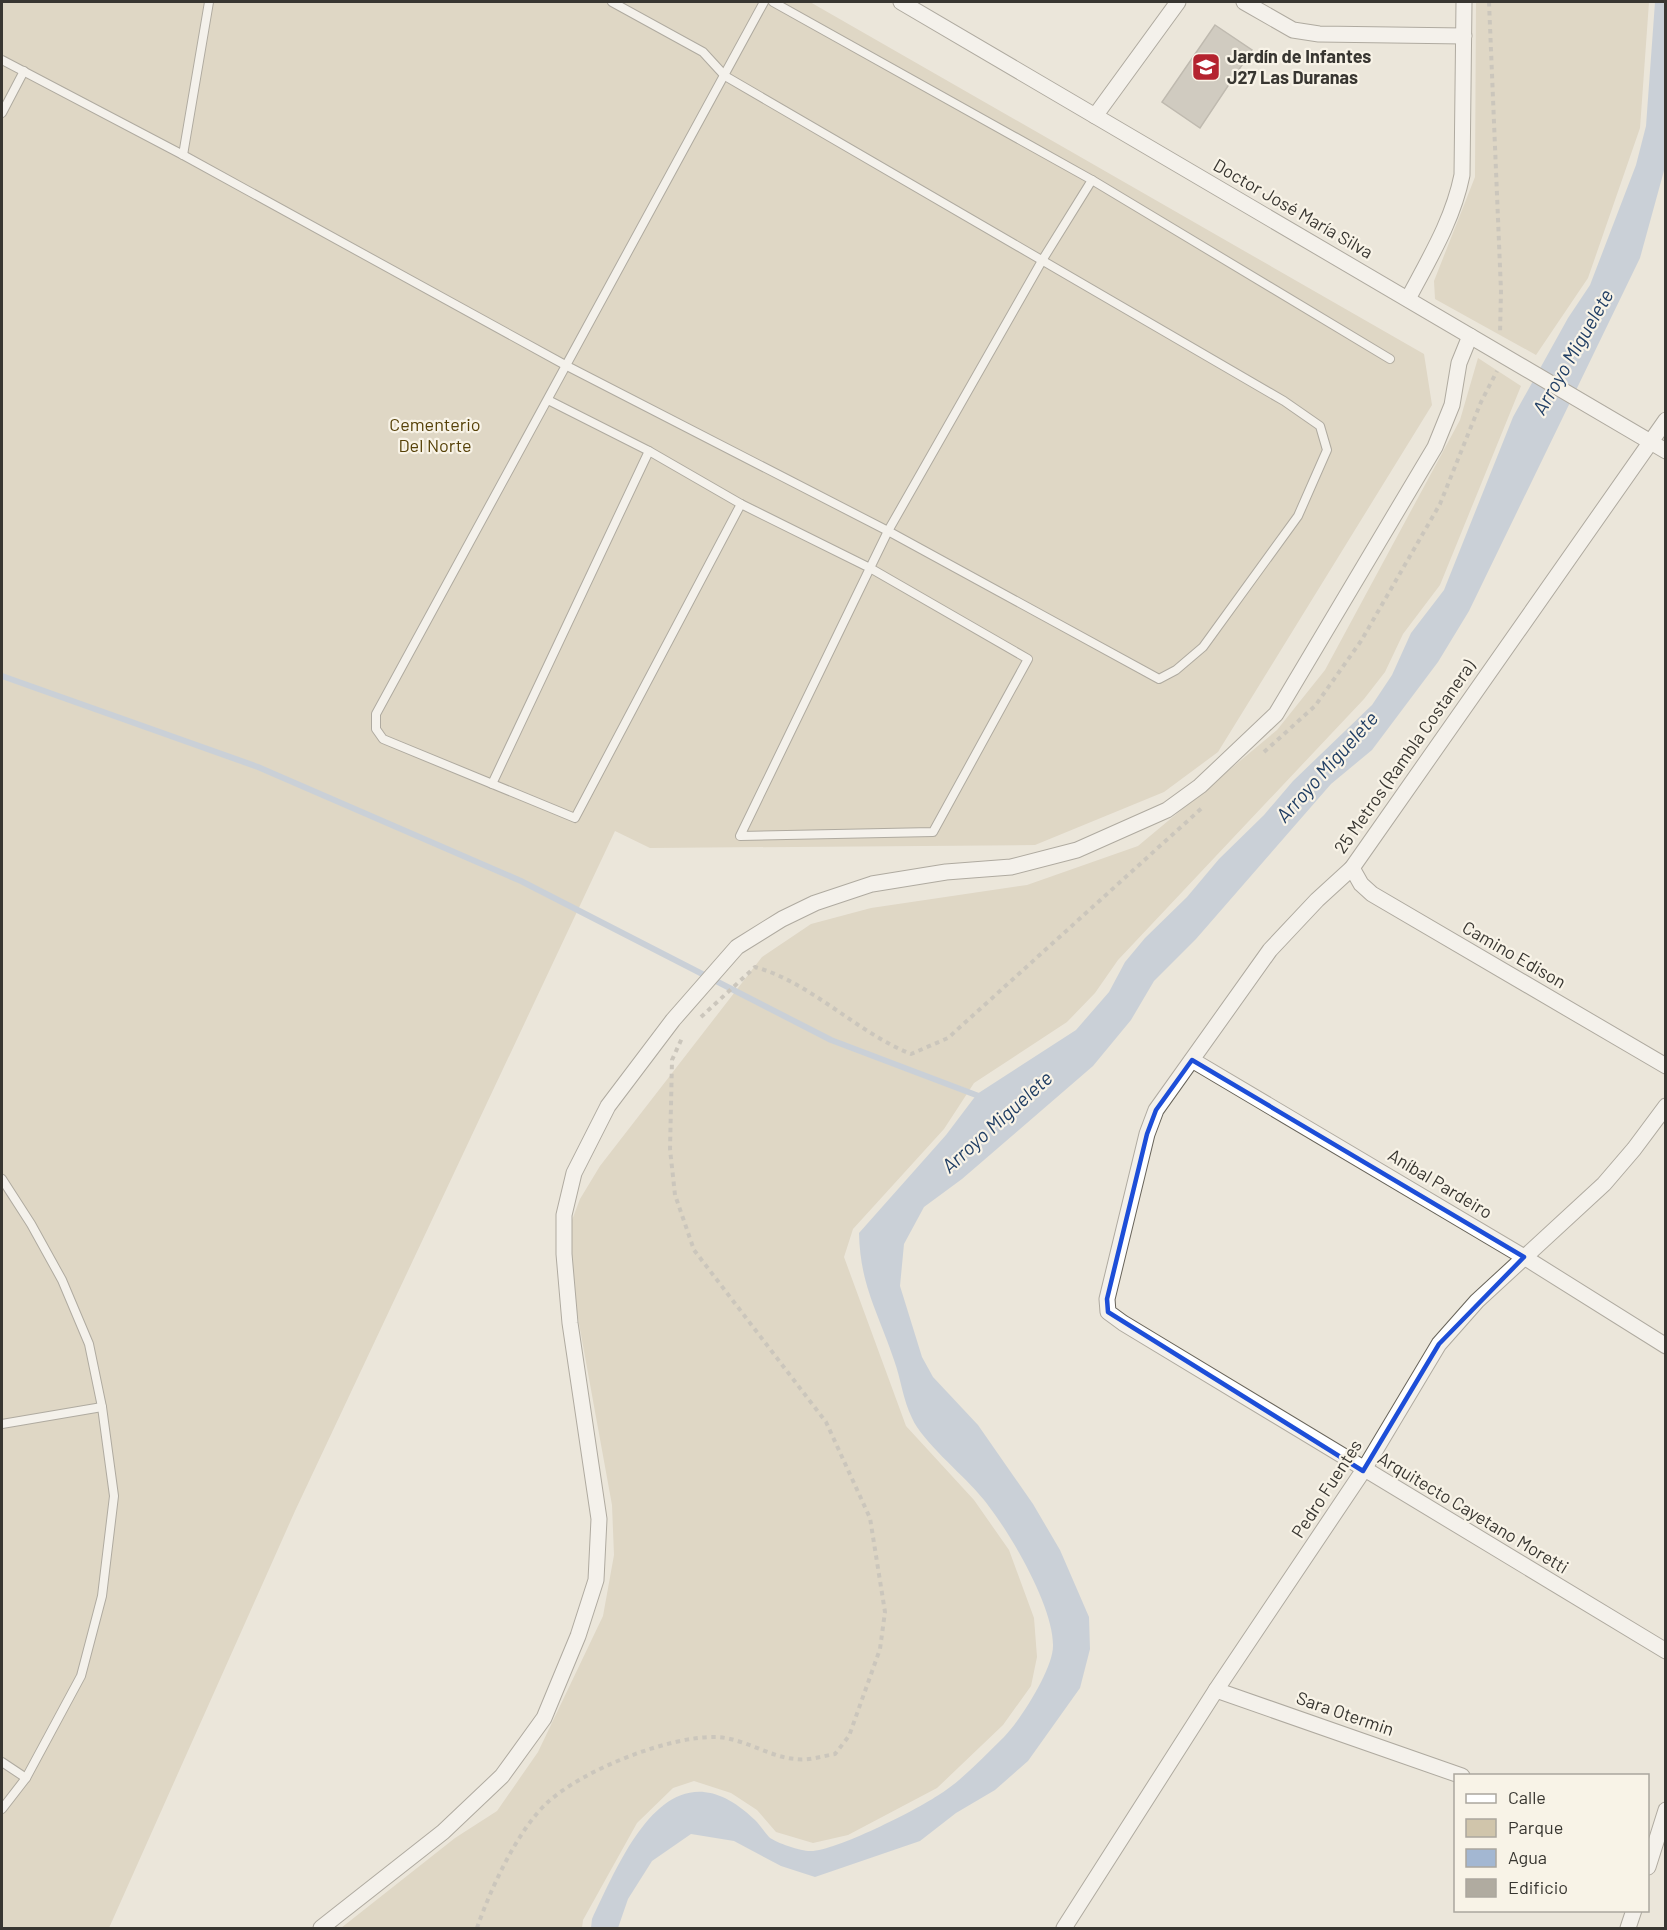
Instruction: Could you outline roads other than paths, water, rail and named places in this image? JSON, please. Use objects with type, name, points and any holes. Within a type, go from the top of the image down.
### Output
[{"type":"street","name":"Doctor José María Silva","points":[[901,2],[1665,451]]},
{"type":"street","points":[[1095,116],[1178,2]]},
{"type":"street","points":[[1244,2],[1293,30],[1319,34],[1464,36]]},
{"type":"street","points":[[1408,299],[1456,202],[1462,175],[1464,2]]},
{"type":"street","points":[[321,1929],[443,1832],[502,1776],[544,1718],[578,1636],[596,1580],[599,1519],[570,1323],[564,1254],[564,1215],[574,1173],[608,1106],[673,1020],[737,947],[782,919],[815,903],[872,884],[946,872],[1011,867],[1077,850],[1167,810],[1200,786],[1276,714],[1435,447],[1452,405],[1460,363],[1470,336]]},
{"type":"street","name":"25 Metros (Rambla Costanera)","points":[[1108,1312],[1107,1299],[1147,1134],[1156,1110],[1270,950],[1317,900],[1352,868],[1648,441],[1665,420]]},
{"type":"street","name":"Camino Edison","points":[[1352,868],[1361,884],[1372,894],[1665,1066]]},
{"type":"street","name":"Aníbal Pardeiro","points":[[1192,1060],[1524,1257],[1665,1346]]},
{"type":"street","name":"Pedro Fuentes","points":[[1071,1927],[1216,1690],[1363,1471],[1439,1344],[1477,1301],[1604,1184],[1634,1149],[1665,1106]]},
{"type":"street","name":"Arquitecto Cayetano Moretti","points":[[1108,1312],[1363,1471],[1665,1652]]},
{"type":"street","name":"Sara Otermin","points":[[1216,1690],[1456,1774]]},
{"type":"street","points":[[1651,1842],[1665,1810]]},
{"type":"street","points":[[1628,1929],[1634,1912]]},
{"type":"lane","points":[[183,155],[209,2]]},
{"type":"lane","points":[[2,60],[183,155],[567,366],[888,531],[1159,679],[1176,670],[1203,647],[1298,516],[1327,450],[1320,426],[1284,400],[725,76],[703,52],[612,2]]},
{"type":"lane","points":[[741,504],[575,818],[383,739],[376,729],[376,714],[764,2]]},
{"type":"lane","points":[[773,2],[1092,180],[1390,359]]},
{"type":"lane","points":[[2,113],[24,72]]},
{"type":"lane","points":[[548,400],[649,451],[741,504],[870,568],[1028,659],[933,832],[740,836],[865,579],[870,568],[888,531],[1043,259],[1092,180]]},
{"type":"lane","points":[[492,784],[649,451]]},
{"type":"lane","points":[[2,1179],[31,1224],[62,1280],[89,1344],[102,1407],[114,1496],[102,1596],[81,1676],[26,1778],[2,1809]]},
{"type":"lane","points":[[2,1424],[102,1407]]},
{"type":"lane","points":[[2,1762],[26,1778]]},
{"type":"water","name":"Arroyo Miguelete","points":[[1655,2],[1665,2],[1665,167],[1640,258],[1469,611],[1438,662],[1372,750],[1331,784],[1196,939],[1154,981],[1131,1020],[1093,1066],[962,1179],[924,1207],[904,1244],[900,1286],[922,1357],[933,1377],[978,1425],[1033,1504],[1060,1550],[1089,1617],[1090,1649],[1080,1688],[1028,1761],[995,1790],[956,1813],[920,1841],[815,1877],[781,1866],[734,1841],[691,1834],[652,1861],[628,1899],[618,1928],[591,1928],[592,1919],[604,1893],[635,1837],[653,1814],[674,1798],[698,1792],[725,1798],[755,1820],[769,1837],[801,1850],[810,1851],[837,1845],[912,1811],[955,1783],[1004,1737],[1042,1681],[1052,1656],[1053,1646],[1046,1609],[1026,1565],[1001,1524],[978,1493],[924,1437],[912,1418],[866,1283],[859,1233],[946,1135],[977,1094],[1076,1030],[1109,992],[1125,962],[1145,938],[1187,897],[1219,859],[1264,815],[1293,781],[1372,705],[1392,675],[1411,633],[1444,590],[1513,417],[1568,318],[1590,285],[1636,165],[1646,126]]},
{"type":"waterway","points":[[2,676],[258,767],[521,881],[831,1040],[984,1098]]},
{"type":"place","name":"Jardín de Infantes J27 Las Duranas","points":[[1206,67]]},
{"type":"park label","name":"Cementerio Del Norte","points":[[435,435]]}]
